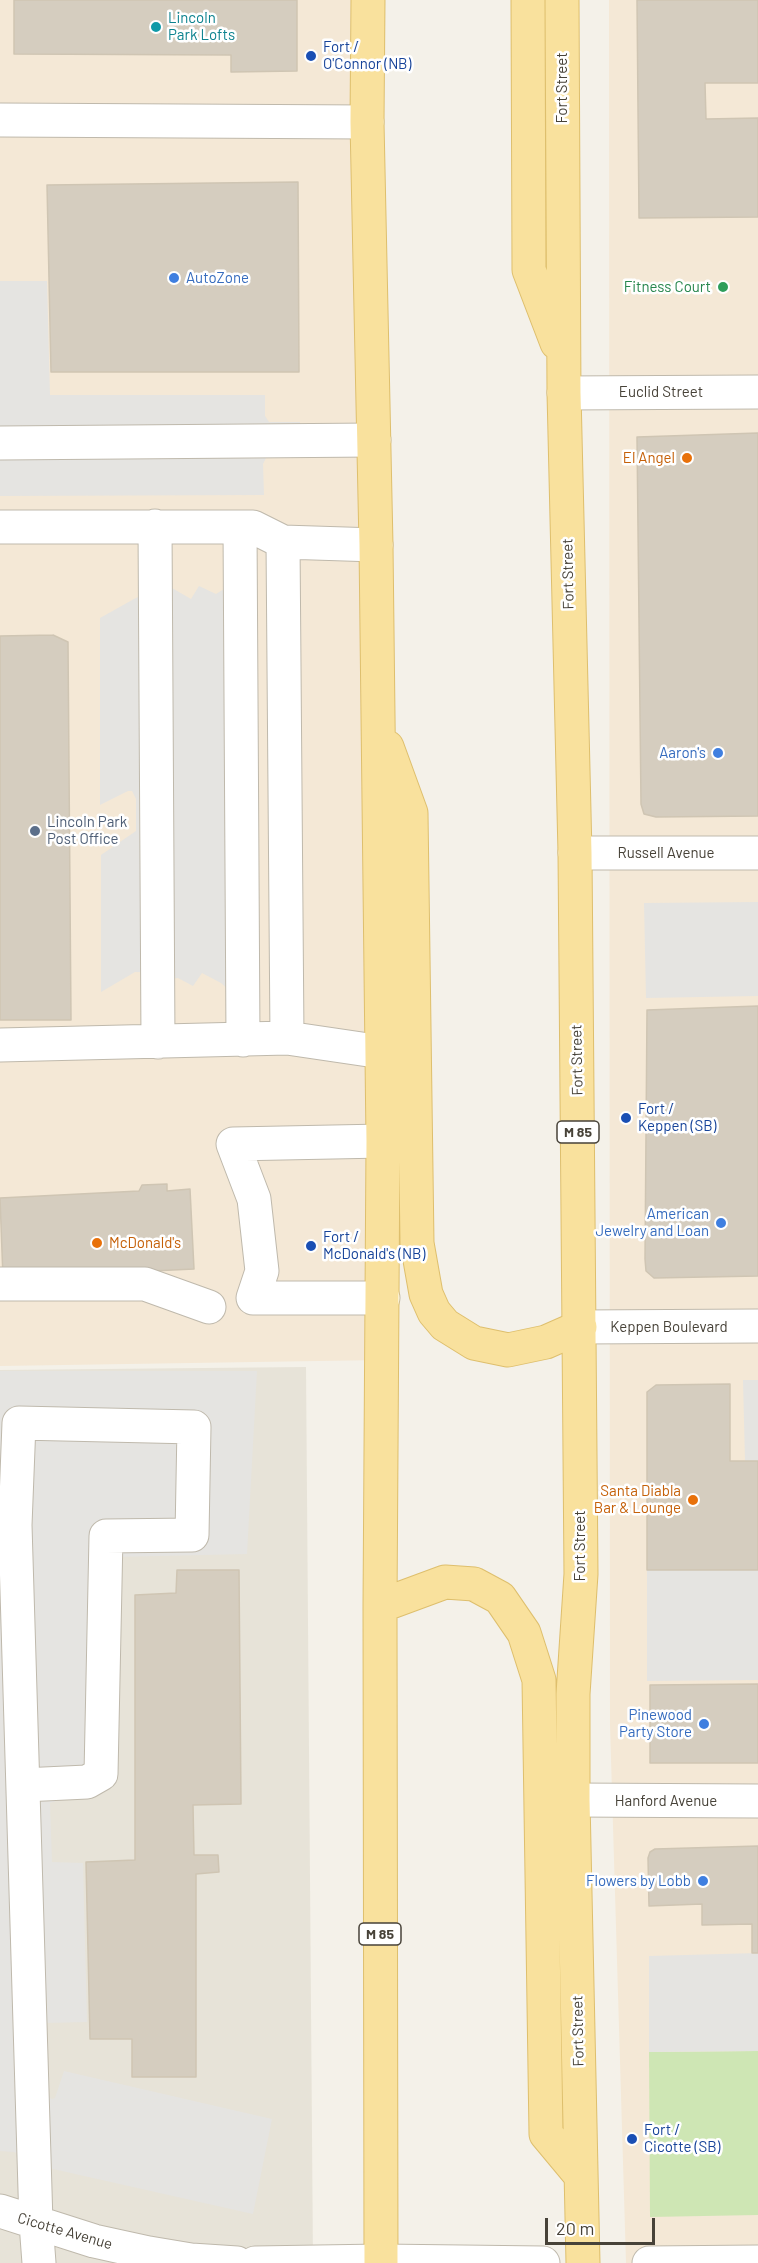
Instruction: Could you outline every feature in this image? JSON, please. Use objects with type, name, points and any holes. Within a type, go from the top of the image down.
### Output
[{"type":"main road","name":"M 85","points":[[368,0],[367,122],[376,545],[383,1141],[380,1606],[381,2262]]},
{"type":"main road","points":[[528,0],[529,270],[564,377]]},
{"type":"main road","name":"Fort Street","points":[[562,0],[564,377],[575,853],[580,1327],[581,1574],[573,1694],[573,1800],[583,2263]]},
{"type":"main road","points":[[378,722],[411,813],[417,1243],[426,1294],[434,1312],[445,1325],[474,1343],[508,1350],[546,1342],[580,1327]]},
{"type":"main road","points":[[380,1606],[445,1582],[474,1584],[500,1598],[524,1634],[539,1680],[546,2134],[581,2176]]},
{"type":"street","points":[[0,120],[367,122]]},
{"type":"street","name":"Euclid Street","points":[[564,377],[758,392]]},
{"type":"street","points":[[0,443],[374,440]]},
{"type":"street","points":[[154,526],[158,1042]]},
{"type":"street","points":[[0,527],[253,527],[284,542],[376,545]]},
{"type":"street","points":[[240,527],[243,1040]]},
{"type":"street","points":[[284,542],[287,1038]]},
{"type":"street","name":"Russell Avenue","points":[[575,853],[758,853]]},
{"type":"street","points":[[0,1045],[287,1038],[382,1052]]},
{"type":"street","points":[[382,1298],[253,1299],[262,1271],[255,1199],[233,1144],[383,1141]]},
{"type":"street","points":[[0,1284],[145,1284],[209,1307]]},
{"type":"street","name":"Keppen Boulevard","points":[[580,1327],[758,1326]]},
{"type":"street","points":[[23,1785],[87,1782],[100,1773],[106,1536],[192,1535],[194,1427],[9,1423],[7,1525],[23,1785],[39,2263]]},
{"type":"street","name":"Hanford Avenue","points":[[573,1800],[758,1801]]},
{"type":"street","name":"Cicotte Avenue","points":[[0,2211],[94,2241],[191,2260],[237,2263]]},
{"type":"street","points":[[649,2263],[758,2262]]},
{"type":"street","points":[[255,2263],[543,2263]]},
{"type":"shaded area","points":[[0,0],[368,0],[382,1360],[0,1366]]},
{"type":"shaded area","points":[[609,0],[758,0],[758,2263],[626,2263],[610,1725]]},
{"type":"shaded area","points":[[0,281],[47,281],[50,395],[265,395],[265,416],[269,422],[300,422],[300,455],[272,455],[266,458],[263,464],[264,495],[0,496]]},
{"type":"shaded area","points":[[165,584],[191,599],[199,586],[216,594],[224,589],[228,989],[202,973],[193,986],[178,978],[170,979],[169,973],[135,972],[101,992],[101,855],[136,831],[136,799],[132,791],[128,791],[100,805],[100,618]]},
{"type":"shaded area","points":[[758,902],[758,996],[646,998],[644,903]]},
{"type":"shaded area","points":[[306,1367],[313,2263],[0,2263],[0,1370]]},
{"type":"shaded area","points":[[0,1371],[257,1371],[247,1554],[115,1557],[113,1763],[105,1791],[76,1794],[50,1803],[52,1862],[83,1863],[87,2022],[45,2023],[48,2094],[51,2099],[55,2098],[64,2071],[272,2119],[253,2214],[53,2169],[14,2152],[0,2151]]},
{"type":"shaded area","points":[[743,1380],[758,1380],[758,1461],[745,1461]]},
{"type":"shaded area","points":[[647,1570],[758,1570],[758,1680],[647,1681]]},
{"type":"shaded area","points":[[758,1953],[758,2051],[649,2052],[649,1956]]},
{"type":"green space","points":[[758,2051],[758,2215],[650,2217],[649,2052]]},
{"type":"building","name":"Lincoln Park Lofts","points":[[14,0],[297,0],[297,71],[231,72],[231,55],[14,54]]},
{"type":"building","points":[[637,0],[758,0],[758,83],[705,83],[706,119],[758,118],[758,217],[639,218]]},
{"type":"building","name":"AutoZone","points":[[298,182],[299,372],[51,372],[47,185]]},
{"type":"building","points":[[758,433],[758,816],[656,817],[644,814],[641,804],[637,437]]},
{"type":"building","name":"Lincoln Park Post Office","points":[[53,635],[68,642],[71,1020],[0,1020],[0,636]]},
{"type":"building","points":[[758,1006],[758,1276],[654,1278],[646,1271],[645,1259],[647,1010]]},
{"type":"building","name":"McDonald's","points":[[167,1184],[167,1191],[190,1189],[194,1269],[3,1278],[0,1198],[139,1191],[142,1185]]},
{"type":"building","points":[[730,1384],[730,1461],[758,1461],[758,1570],[647,1570],[647,1392],[656,1385]]},
{"type":"building","points":[[177,1570],[239,1570],[241,1804],[193,1805],[194,1855],[218,1855],[219,1872],[196,1874],[196,2077],[132,2077],[132,2039],[90,2039],[86,1862],[135,1860],[135,1595],[176,1593]]},
{"type":"building","name":"Pinewood Party Store","points":[[758,1684],[758,1763],[650,1763],[650,1685]]},
{"type":"building","name":"Flowers by Lobb","points":[[758,1846],[758,1953],[752,1953],[752,1924],[702,1925],[702,1904],[649,1906],[648,1858],[650,1852],[655,1849]]},
{"type":"place","name":"Lincoln Park Lofts","points":[[156,27]]},
{"type":"place","name":"Fort / O'Connor (NB)","points":[[311,56]]},
{"type":"place","name":"AutoZone","points":[[174,278]]},
{"type":"place","name":"Fitness Court","points":[[723,287]]},
{"type":"place","name":"El Angel","points":[[687,458]]},
{"type":"place","name":"Aaron's","points":[[718,753]]},
{"type":"place","name":"Lincoln Park Post Office","points":[[35,831]]},
{"type":"place","name":"Fort / Keppen (SB)","points":[[626,1118]]},
{"type":"place","name":"American Jewelry and Loan","points":[[721,1223]]},
{"type":"place","name":"McDonald's","points":[[97,1243]]},
{"type":"place","name":"Fort / McDonald's (NB)","points":[[311,1246]]},
{"type":"place","name":"Santa Diabla Bar & Lounge","points":[[693,1500]]},
{"type":"place","name":"Pinewood Party Store","points":[[704,1724]]},
{"type":"place","name":"Flowers by Lobb","points":[[703,1881]]},
{"type":"place","name":"Fort / Cicotte (SB)","points":[[632,2139]]}]
